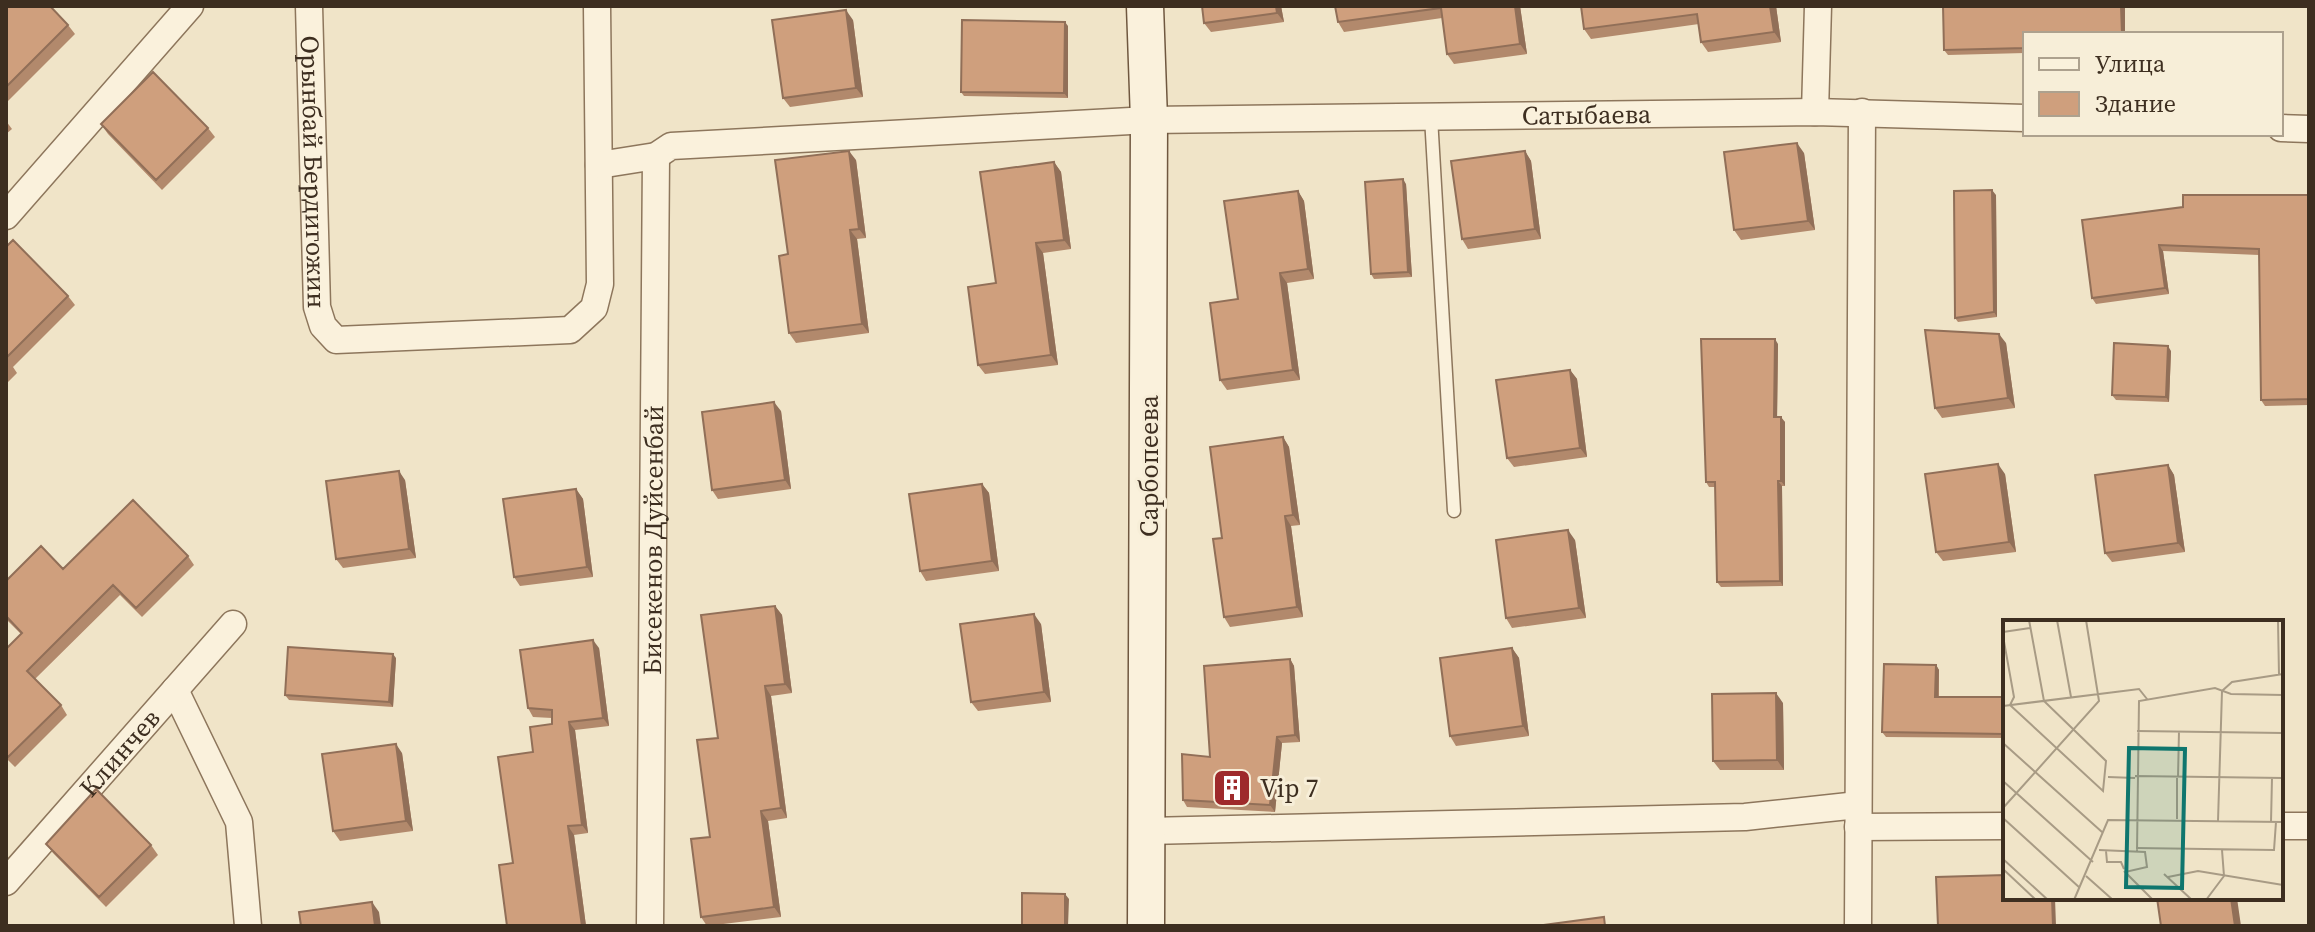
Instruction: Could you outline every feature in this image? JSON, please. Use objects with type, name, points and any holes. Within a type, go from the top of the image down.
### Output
[{"type":"street","points":[[6,216],[190,6]]},
{"type":"street","name":"Орынбай Бердигожин","points":[[309,6],[317,307],[323,326],[336,340],[570,330],[594,308],[600,284],[597,6]]},
{"type":"street","name":"Сарбопеева","points":[[1145,6],[1149,120],[1146,926]]},
{"type":"street","points":[[1815,112],[1818,6]]},
{"type":"street","name":"Сатыбаева","points":[[599,165],[656,156],[671,146],[1149,120],[1815,112],[2023,118]]},
{"type":"street","points":[[1858,926],[1862,112]]},
{"type":"street","points":[[2283,128],[2309,129]]},
{"type":"street","name":"Бисекенов Дуйсенбай","points":[[650,926],[656,156]]},
{"type":"street","name":"Клинчев","points":[[6,882],[233,624]]},
{"type":"street","points":[[175,690],[239,822],[248,926]]},
{"type":"street","points":[[1148,831],[1858,816],[2003,826]]},
{"type":"street","points":[[2283,826],[2309,826]]},
{"type":"lane","points":[[1431,117],[1454,511]]},
{"type":"building","points":[[6,6],[50,6],[68,25],[6,87]]},
{"type":"building","points":[[1202,6],[1276,6],[1277,13],[1204,23]]},
{"type":"building","points":[[1335,6],[1515,6],[1520,44],[1447,54],[1441,8],[1338,22]]},
{"type":"building","points":[[1581,6],[1770,6],[1774,32],[1701,42],[1697,14],[1584,29]]},
{"type":"building","points":[[1943,6],[2121,6],[2122,32],[2023,32],[2023,48],[1944,50]]},
{"type":"building","points":[[846,10],[856,88],[783,98],[772,20]]},
{"type":"building","points":[[962,20],[1065,22],[1064,93],[961,92]]},
{"type":"building","points":[[153,72],[208,128],[156,180],[101,124]]},
{"type":"building","points":[[1797,143],[1808,221],[1734,230],[1724,152]]},
{"type":"building","points":[[849,151],[859,229],[850,230],[862,324],[789,333],[779,256],[788,254],[775,160]]},
{"type":"building","points":[[1525,151],[1535,229],[1462,239],[1451,161]]},
{"type":"building","points":[[1054,162],[1064,240],[1036,243],[1051,355],[978,365],[968,287],[996,283],[980,172]]},
{"type":"building","points":[[1403,179],[1408,272],[1371,274],[1365,182]]},
{"type":"building","points":[[1992,190],[1994,312],[1955,318],[1954,191]]},
{"type":"building","points":[[1298,191],[1308,269],[1280,273],[1293,370],[1220,380],[1210,303],[1238,299],[1224,201]]},
{"type":"building","points":[[2183,195],[2309,195],[2309,399],[2261,400],[2259,249],[2159,245],[2165,288],[2092,298],[2082,220],[2183,207]]},
{"type":"building","points":[[13,240],[68,296],[6,358],[6,247]]},
{"type":"building","points":[[1925,330],[1999,334],[2008,398],[1935,408]]},
{"type":"building","points":[[1701,339],[1775,339],[1774,417],[1781,417],[1781,481],[1778,481],[1780,581],[1717,582],[1715,482],[1706,482]]},
{"type":"building","points":[[2114,343],[2168,346],[2166,397],[2112,395]]},
{"type":"building","points":[[1570,370],[1580,448],[1507,458],[1496,380]]},
{"type":"building","points":[[774,402],[785,480],[712,490],[702,412]]},
{"type":"building","points":[[1283,437],[1293,515],[1285,516],[1297,607],[1224,617],[1213,539],[1222,538],[1210,447]]},
{"type":"building","points":[[1998,464],[2009,542],[1936,552],[1925,474]]},
{"type":"building","points":[[2168,465],[2178,543],[2105,553],[2095,475]]},
{"type":"building","points":[[399,471],[409,549],[336,559],[326,481]]},
{"type":"building","points":[[982,484],[992,561],[920,571],[909,494]]},
{"type":"building","points":[[576,489],[587,567],[514,577],[503,499]]},
{"type":"building","points":[[133,500],[188,556],[136,608],[113,585],[27,671],[61,705],[8,757],[6,649],[22,633],[6,616],[6,581],[41,546],[63,569]]},
{"type":"building","points":[[1568,530],[1579,608],[1506,618],[1496,540]]},
{"type":"building","points":[[775,606],[785,684],[765,686],[781,808],[761,811],[774,907],[701,917],[691,839],[710,837],[697,740],[718,738],[701,615]]},
{"type":"building","points":[[1034,614],[1044,692],[971,702],[960,624]]},
{"type":"building","points":[[593,640],[603,718],[569,722],[582,825],[568,826],[582,926],[507,926],[499,865],[513,863],[498,757],[533,752],[530,727],[552,724],[552,710],[528,708],[520,650]]},
{"type":"building","points":[[288,647],[393,654],[389,702],[285,695]]},
{"type":"building","points":[[1512,648],[1523,726],[1450,736],[1440,658]]},
{"type":"building","points":[[1290,659],[1295,735],[1277,737],[1270,805],[1183,800],[1182,754],[1210,757],[1204,666]]},
{"type":"building","points":[[1884,664],[1936,665],[1935,697],[2003,697],[2003,734],[1882,732]]},
{"type":"building","points":[[1776,693],[1777,760],[1713,761],[1712,694]]},
{"type":"building","points":[[396,744],[406,821],[333,831],[322,754]]},
{"type":"building","points":[[96,789],[151,845],[99,897],[46,844]]},
{"type":"building","points":[[2003,875],[2003,900],[2052,900],[2053,926],[1938,926],[1936,877]]},
{"type":"building","points":[[1022,893],[1065,894],[1065,926],[1022,926]]},
{"type":"building","points":[[2157,900],[2231,900],[2235,926],[2161,926]]},
{"type":"building","points":[[372,902],[375,926],[301,926],[299,912]]},
{"type":"building","points":[[1604,917],[1605,926],[1536,926]]},
{"type":"place","name":"Vip 7","points":[[1232,788]]}]
